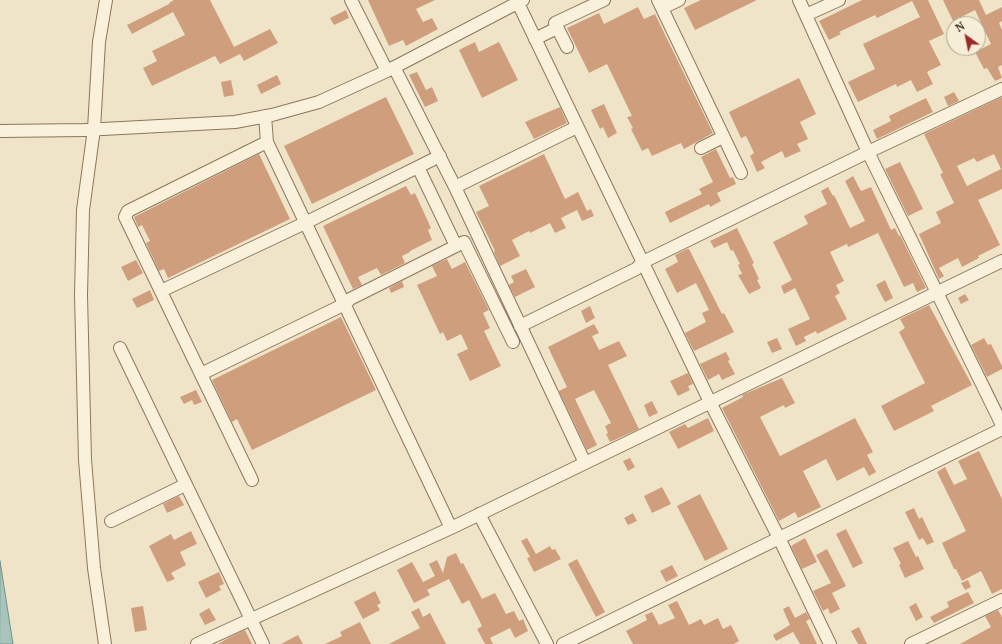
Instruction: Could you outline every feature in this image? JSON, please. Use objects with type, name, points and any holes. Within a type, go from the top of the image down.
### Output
[{"type":"street","points":[[105,644],[92,545],[85,460],[82,390],[81,295],[83,210],[89,129],[99,42],[106,0]]},
{"type":"street","points":[[351,0],[440,156],[585,463]]},
{"type":"street","points":[[566,47],[555,23],[604,0]]},
{"type":"street","points":[[679,0],[660,4],[741,173]]},
{"type":"street","points":[[799,0],[868,152],[1002,425]]},
{"type":"street","points":[[806,15],[838,0]]},
{"type":"street","points":[[0,131],[89,129],[235,122],[265,116],[319,102],[390,69],[521,1],[535,39],[577,127],[710,402],[779,538],[830,644]]},
{"type":"street","points":[[535,39],[557,28]]},
{"type":"street","points":[[520,326],[636,269],[643,262],[868,152],[1002,90]]},
{"type":"street","points":[[265,116],[267,142],[451,528]]},
{"type":"street","points":[[455,187],[577,127]]},
{"type":"street","points":[[702,148],[724,137]]},
{"type":"street","points":[[252,480],[125,217],[128,211],[267,142]]},
{"type":"street","points":[[161,291],[305,223],[440,156]]},
{"type":"street","points":[[418,167],[456,246]]},
{"type":"street","points":[[201,374],[345,304],[350,299],[464,242],[513,342]]},
{"type":"street","points":[[197,644],[451,528],[1002,261]]},
{"type":"street","points":[[120,348],[263,644]]},
{"type":"street","points":[[563,644],[1002,429]]},
{"type":"street","points":[[111,521],[185,485]]},
{"type":"street","points":[[479,514],[547,644]]},
{"type":"street","points":[[911,644],[1002,600]]},
{"type":"water","points":[[0,561],[13,644],[0,644]]},
{"type":"building","points":[[174,0],[210,0],[234,47],[270,29],[278,43],[244,61],[240,54],[220,64],[215,56],[152,86],[143,68],[157,61],[152,51],[185,35],[173,12],[132,34],[127,25]]},
{"type":"building","points":[[368,0],[435,0],[416,9],[423,22],[432,18],[438,29],[406,46],[403,40],[389,46]]},
{"type":"building","points":[[701,0],[757,0],[695,30],[684,8]]},
{"type":"building","points":[[862,0],[928,0],[944,34],[929,41],[941,65],[927,72],[933,84],[917,92],[911,80],[897,87],[896,84],[858,102],[848,82],[875,69],[863,44],[920,17],[912,1],[877,18],[875,15],[839,32],[841,34],[829,40],[819,21]]},
{"type":"building","points":[[943,0],[979,0],[986,15],[1002,7],[1002,21],[999,23],[1002,30],[1002,65],[998,67],[1002,78],[995,81],[987,68],[984,69],[977,56],[986,56],[986,46],[991,44],[986,33],[986,16],[978,16],[975,10],[963,16],[951,16]]},
{"type":"building","points":[[638,7],[644,19],[655,14],[713,133],[684,149],[681,143],[652,156],[648,148],[642,151],[631,129],[633,128],[627,117],[632,116],[607,64],[589,73],[567,28],[599,13],[604,24]]},
{"type":"building","points":[[346,10],[349,18],[334,25],[330,18]]},
{"type":"building","points":[[475,42],[479,52],[499,42],[518,80],[482,98],[459,50]]},
{"type":"building","points":[[417,72],[426,90],[432,87],[438,101],[425,107],[409,75]]},
{"type":"building","points":[[277,75],[281,84],[261,94],[257,85]]},
{"type":"building","points":[[799,78],[816,114],[800,122],[808,139],[797,144],[801,151],[785,158],[782,151],[761,162],[765,168],[757,172],[750,156],[754,153],[746,136],[741,138],[729,112]]},
{"type":"building","points":[[231,80],[234,95],[224,97],[221,82]]},
{"type":"building","points":[[954,92],[959,101],[948,106],[944,97]]},
{"type":"building","points":[[386,97],[414,154],[312,204],[284,146]]},
{"type":"building","points":[[1002,97],[1002,189],[978,200],[1000,245],[978,256],[979,258],[962,267],[958,258],[939,268],[944,276],[939,279],[919,234],[941,223],[936,212],[954,203],[940,174],[943,173],[924,134]],"holes":[[[994,154],[1001,169],[967,186],[957,166],[974,158],[977,162]]]},
{"type":"building","points":[[926,98],[933,112],[877,139],[873,130],[891,121],[889,116]]},
{"type":"building","points":[[604,104],[617,133],[608,138],[603,127],[600,129],[591,110]]},
{"type":"building","points":[[560,107],[567,123],[534,139],[525,122]]},
{"type":"building","points":[[716,149],[730,178],[733,177],[736,184],[717,193],[721,201],[710,207],[709,204],[670,223],[665,212],[702,194],[699,189],[713,182],[701,157]]},
{"type":"building","points":[[259,154],[290,219],[168,278],[164,269],[159,271],[146,243],[150,241],[142,225],[138,227],[134,217]]},
{"type":"building","points":[[544,154],[565,199],[578,192],[587,211],[591,209],[594,216],[582,221],[577,210],[561,218],[566,228],[555,233],[550,223],[530,233],[529,231],[512,240],[520,256],[500,266],[494,252],[495,251],[476,212],[489,206],[479,186]]},
{"type":"building","points":[[900,162],[923,209],[908,216],[885,169]]},
{"type":"building","points":[[853,176],[861,191],[871,187],[891,230],[895,228],[899,236],[900,235],[926,288],[917,292],[913,283],[904,287],[878,233],[848,247],[847,244],[830,252],[844,281],[836,285],[840,293],[835,296],[847,319],[817,334],[816,331],[804,337],[806,341],[796,346],[788,329],[810,319],[795,288],[784,294],[781,286],[792,280],[773,242],[808,224],[804,216],[827,204],[821,191],[828,187],[833,196],[834,195],[850,228],[865,221],[845,181]]},
{"type":"building","points":[[406,186],[411,195],[415,193],[431,228],[428,230],[432,240],[402,256],[405,263],[381,275],[377,268],[358,277],[362,285],[353,289],[323,226]]},
{"type":"building","points":[[737,228],[754,263],[752,264],[759,279],[757,280],[761,288],[749,294],[738,275],[742,274],[738,265],[740,264],[733,250],[731,251],[727,242],[714,248],[710,241]]},
{"type":"building","points":[[689,249],[722,314],[724,313],[734,332],[694,351],[685,333],[706,322],[702,313],[709,310],[696,283],[677,293],[665,269],[678,262],[675,255]]},
{"type":"building","points":[[447,259],[452,269],[465,262],[489,310],[483,313],[490,328],[484,331],[501,366],[470,381],[457,354],[468,349],[461,334],[447,341],[443,332],[440,334],[417,285],[437,276],[432,266]]},
{"type":"building","points":[[136,260],[143,273],[128,281],[121,267]]},
{"type":"building","points":[[526,269],[535,287],[515,297],[509,285],[514,282],[511,276]]},
{"type":"building","points":[[885,280],[893,298],[885,302],[876,285]]},
{"type":"building","points":[[402,281],[404,287],[391,293],[389,288]]},
{"type":"building","points":[[150,290],[154,300],[137,308],[132,299]]},
{"type":"building","points":[[965,294],[969,300],[961,304],[958,298]]},
{"type":"building","points":[[929,305],[972,385],[931,406],[934,411],[894,431],[881,406],[925,383],[899,332],[905,328],[900,319]]},
{"type":"building","points":[[590,306],[595,318],[586,323],[581,311]]},
{"type":"building","points":[[341,317],[376,390],[252,450],[237,419],[232,422],[212,380]]},
{"type":"building","points":[[594,324],[599,333],[592,336],[599,350],[619,341],[627,356],[608,365],[639,429],[610,442],[606,434],[608,433],[605,426],[611,423],[594,390],[575,399],[597,445],[587,450],[559,391],[567,387],[548,347]]},
{"type":"building","points":[[777,338],[782,349],[772,353],[767,342]]},
{"type":"building","points":[[984,338],[988,345],[991,344],[1002,366],[1002,369],[987,377],[971,345]]},
{"type":"building","points":[[726,352],[730,360],[728,361],[735,374],[722,380],[719,374],[708,380],[700,364]]},
{"type":"building","points":[[688,373],[693,384],[688,386],[690,390],[678,396],[670,381]]},
{"type":"building","points":[[782,378],[795,403],[785,408],[784,405],[760,417],[780,456],[855,418],[873,452],[867,455],[876,472],[869,476],[864,467],[837,481],[826,459],[803,471],[821,507],[798,518],[795,512],[779,521],[722,408],[743,397],[742,395]]},
{"type":"building","points":[[196,390],[202,402],[194,405],[192,400],[184,404],[180,397]]},
{"type":"building","points":[[652,401],[658,413],[649,417],[644,405]]},
{"type":"building","points":[[708,418],[714,431],[678,449],[669,432],[685,424],[688,428]]},
{"type":"building","points":[[979,451],[1002,499],[1002,589],[992,594],[981,571],[962,581],[956,569],[954,569],[942,543],[966,531],[937,472],[945,467],[954,485],[967,479],[958,461]]},
{"type":"building","points":[[630,458],[635,467],[628,471],[623,461]]},
{"type":"building","points":[[662,487],[671,504],[652,513],[644,496]]},
{"type":"building","points":[[700,494],[728,549],[705,561],[677,506]]},
{"type":"building","points":[[179,496],[184,505],[167,513],[163,504]]},
{"type":"building","points":[[914,508],[919,519],[922,517],[934,542],[927,545],[923,538],[919,540],[905,512]]},
{"type":"building","points":[[633,513],[637,521],[628,525],[624,518]]},
{"type":"building","points":[[846,529],[863,563],[853,568],[836,534]]},
{"type":"building","points":[[191,531],[197,544],[180,552],[186,565],[171,573],[175,579],[167,582],[149,546],[171,534],[174,540]]},
{"type":"building","points":[[527,538],[536,554],[550,546],[552,550],[555,549],[561,559],[534,572],[527,558],[530,557],[521,541]]},
{"type":"building","points":[[805,538],[817,562],[802,569],[791,546]]},
{"type":"building","points":[[908,541],[916,557],[918,556],[924,569],[905,578],[899,565],[901,564],[893,548]]},
{"type":"building","points":[[827,549],[846,586],[832,593],[840,609],[830,614],[828,608],[823,611],[813,591],[831,583],[816,555]]},
{"type":"building","points":[[456,553],[482,599],[495,593],[506,614],[514,611],[519,621],[523,619],[528,631],[515,638],[510,628],[490,638],[493,644],[485,644],[477,629],[482,626],[469,600],[462,604],[449,579],[427,590],[430,595],[414,603],[397,570],[412,562],[423,582],[435,576],[429,564],[437,560],[443,573],[447,557]]},
{"type":"building","points":[[577,559],[605,612],[596,617],[568,564]]},
{"type":"building","points":[[672,565],[678,576],[666,582],[660,571]]},
{"type":"building","points":[[219,572],[224,584],[219,586],[221,590],[206,598],[198,582]]},
{"type":"building","points":[[968,580],[971,587],[965,590],[961,583]]},
{"type":"building","points":[[375,591],[381,603],[377,605],[380,610],[363,619],[354,602]]},
{"type":"building","points":[[968,592],[974,603],[934,623],[930,617],[949,607],[947,602]]},
{"type":"building","points":[[677,601],[689,625],[701,619],[704,625],[718,618],[723,629],[731,625],[739,641],[734,644],[633,644],[626,631],[647,620],[645,615],[652,612],[659,625],[675,618],[668,605]]},
{"type":"building","points":[[916,603],[923,617],[916,621],[909,607]]},
{"type":"building","points":[[143,606],[147,630],[135,632],[131,608]]},
{"type":"building","points":[[789,606],[795,618],[806,612],[810,619],[806,621],[817,644],[800,644],[793,632],[776,641],[773,635],[790,625],[783,609]]},
{"type":"building","points":[[209,608],[216,620],[205,625],[199,614]]},
{"type":"building","points":[[419,608],[423,617],[430,613],[446,644],[389,644],[420,628],[411,612]]},
{"type":"building","points":[[998,610],[1002,617],[1002,644],[960,644],[991,627],[985,616]]},
{"type":"building","points":[[360,622],[371,644],[325,644],[342,636],[340,632]]},
{"type":"building","points":[[859,627],[867,644],[858,644],[851,631]]},
{"type":"building","points":[[245,630],[252,644],[218,644],[230,637]]},
{"type":"building","points":[[298,635],[303,644],[281,644]]}]
